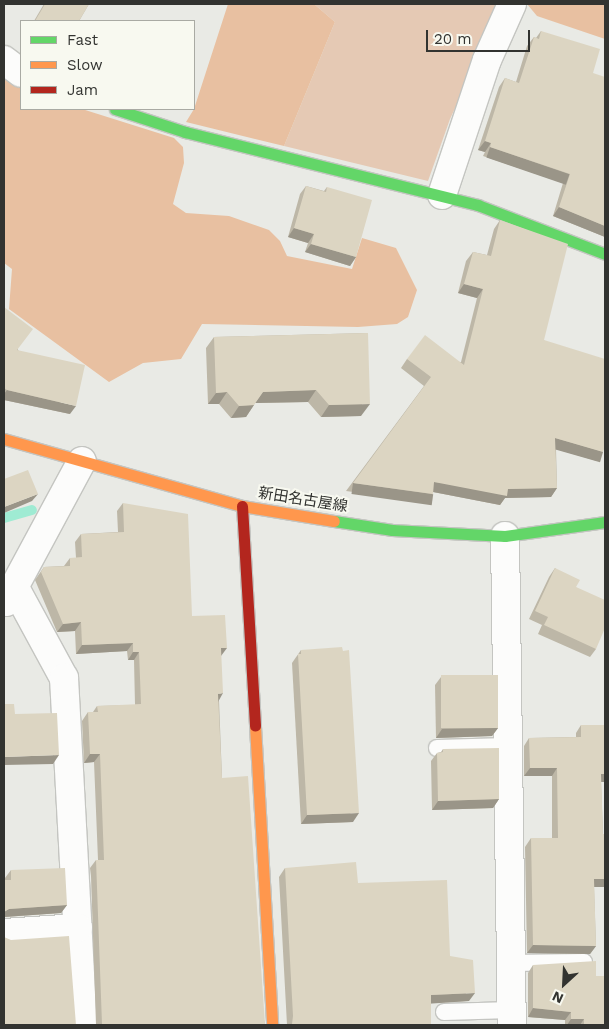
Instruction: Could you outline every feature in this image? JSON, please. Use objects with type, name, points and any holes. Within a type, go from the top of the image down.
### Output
[{"type":"street","points":[[442,195],[487,60],[512,4]]},
{"type":"street","points":[[4,60],[20,72]]},
{"type":"street","points":[[118,110],[185,132],[442,195],[520,219],[605,254]]},
{"type":"street","name":"新田名古屋線","points":[[4,439],[242,506],[392,530],[505,536],[605,522]]},
{"type":"street","points":[[82,462],[9,596],[64,678],[83,1025]]},
{"type":"street","points":[[242,506],[272,1025]]},
{"type":"street","points":[[505,536],[512,1018]]},
{"type":"street","points":[[4,933],[78,928]]},
{"type":"lane","points":[[437,748],[508,746]]},
{"type":"lane","points":[[512,963],[584,962]]},
{"type":"lane","points":[[444,1012],[512,1018]]},
{"type":"shaded area","points":[[228,4],[314,4],[335,22],[284,146],[186,122],[195,110]]},
{"type":"shaded area","points":[[314,4],[503,4],[450,119],[428,181],[284,146],[335,22]]},
{"type":"shaded area","points":[[527,4],[605,4],[605,39],[537,16]]},
{"type":"shaded area","points":[[4,73],[20,81],[20,110],[85,110],[174,138],[183,147],[184,163],[173,204],[186,213],[229,216],[269,230],[280,241],[287,256],[352,269],[362,238],[396,248],[417,290],[408,317],[397,324],[358,327],[202,324],[181,359],[143,363],[109,382],[9,309],[12,269],[4,263]]},
{"type":"building","points":[[45,4],[89,4],[80,20],[36,20]]},
{"type":"building","points":[[541,31],[600,49],[593,73],[605,77],[605,226],[559,207],[570,174],[490,147],[491,143],[485,141],[505,78],[519,83],[534,37],[539,39]]},
{"type":"building","points":[[306,186],[326,192],[327,187],[372,200],[356,257],[311,244],[314,234],[294,228]]},
{"type":"building","points":[[500,220],[568,244],[544,340],[605,359],[605,446],[603,452],[555,438],[557,488],[508,489],[507,496],[434,482],[433,494],[353,483],[431,377],[407,359],[425,335],[464,365],[483,289],[464,284],[473,252],[491,256]]},
{"type":"building","points":[[4,307],[33,329],[17,350],[85,365],[76,406],[4,388]]},
{"type":"building","points":[[368,333],[370,404],[329,405],[316,390],[263,392],[254,405],[239,406],[227,392],[216,393],[214,337]]},
{"type":"building","points":[[28,470],[38,494],[4,507],[4,479]]},
{"type":"building","points":[[123,503],[188,514],[192,616],[225,615],[227,648],[221,648],[223,693],[218,694],[222,778],[248,776],[265,1025],[101,1025],[96,860],[104,860],[100,754],[90,754],[88,712],[98,712],[97,706],[141,704],[139,652],[133,652],[133,643],[82,645],[81,622],[63,624],[41,572],[44,567],[70,566],[70,558],[82,557],[81,534],[124,532]]},
{"type":"building","points":[[555,568],[580,580],[576,587],[605,600],[605,628],[596,649],[544,625],[548,617],[535,611]]},
{"type":"building","points":[[342,647],[343,651],[349,650],[359,813],[307,815],[298,654],[301,654],[301,650]]},
{"type":"building","points":[[441,675],[498,675],[498,728],[441,728]]},
{"type":"building","points":[[4,704],[14,704],[15,714],[57,713],[59,755],[4,757]]},
{"type":"building","points":[[581,725],[605,725],[605,774],[601,774],[603,834],[605,834],[605,879],[594,879],[596,946],[533,945],[531,838],[558,838],[557,768],[530,768],[529,738],[581,737]]},
{"type":"building","points":[[499,748],[499,799],[438,801],[437,753],[443,752],[443,749]]},
{"type":"building","points":[[356,862],[358,883],[447,880],[450,956],[473,960],[475,993],[431,995],[431,1025],[290,1025],[292,1024],[293,1016],[285,868]]},
{"type":"building","points":[[65,868],[67,905],[9,909],[4,912],[4,880],[11,880],[11,870]]},
{"type":"building","points":[[69,936],[76,1025],[5,1025],[4,937],[11,940]]},
{"type":"building","points":[[596,961],[596,976],[605,976],[605,1025],[584,1025],[584,1019],[571,1019],[571,1012],[533,1008],[533,965]]},
{"type":"waterway","points":[[4,518],[32,510]]},
{"type":"traffic: fast","points":[[118,110],[185,132],[478,205],[605,254]]},
{"type":"traffic: fast","points":[[334,521],[392,530],[505,536],[605,522]]},
{"type":"traffic: slow","points":[[4,439],[242,506],[334,521]]},
{"type":"traffic: slow","points":[[255,726],[272,1025]]},
{"type":"traffic: jam","points":[[242,506],[255,726]]}]
